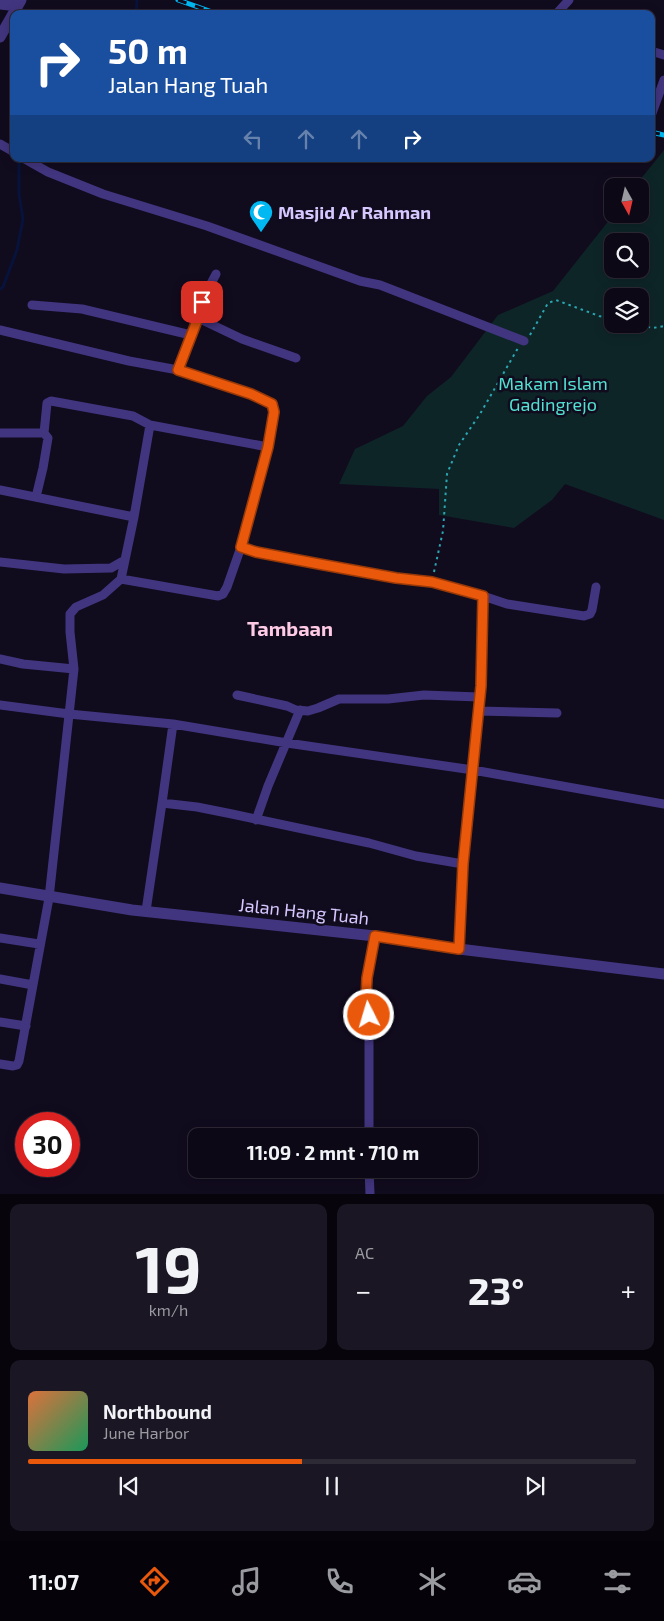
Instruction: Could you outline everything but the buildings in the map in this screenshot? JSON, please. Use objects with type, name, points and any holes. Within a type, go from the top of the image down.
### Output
[{"type":"street","points":[[561,10],[569,0]]},
{"type":"street","points":[[0,4],[19,3]]},
{"type":"street","points":[[0,36],[10,19]]},
{"type":"street","points":[[655,105],[664,80]]},
{"type":"street","points":[[31,162],[48,172],[103,194],[207,226],[360,281],[380,286],[524,341]]},
{"type":"street","points":[[178,370],[198,318],[202,302],[216,274]]},
{"type":"street","points":[[32,305],[82,309],[191,335]]},
{"type":"street","points":[[198,318],[242,339],[296,358]]},
{"type":"street","points":[[0,330],[130,361],[178,370],[251,394],[272,404],[274,412],[268,447],[241,547],[223,594],[218,596],[121,579]]},
{"type":"street","points":[[36,497],[48,438],[44,433],[47,403],[52,401],[133,416],[150,424],[268,447]]},
{"type":"street","points":[[0,1064],[13,1066],[17,1064],[26,1026],[39,944],[49,898],[74,668],[70,614],[76,606],[103,595],[121,579],[150,424]]},
{"type":"street","points":[[0,433],[44,433]]},
{"type":"street","points":[[0,490],[134,517]]},
{"type":"street","points":[[241,547],[256,552],[329,566],[396,578],[432,582],[507,604],[584,616],[590,614],[592,610],[596,587]]},
{"type":"street","points":[[0,562],[64,568],[111,568],[124,560]]},
{"type":"street","points":[[459,949],[463,864],[481,686],[483,596]]},
{"type":"street","points":[[0,659],[24,664],[74,668]]},
{"type":"street","points":[[237,695],[300,710],[318,708],[339,699],[388,699],[424,695],[479,697]]},
{"type":"street","points":[[0,705],[173,724],[287,743],[473,770],[664,804]]},
{"type":"street","points":[[256,820],[300,710]]},
{"type":"street","points":[[478,711],[557,713]]},
{"type":"street","points":[[146,912],[173,724]]},
{"type":"street","points":[[162,803],[197,807],[370,843],[416,856],[463,864]]},
{"type":"street","name":"Jalan Hang Tuah","points":[[0,888],[49,898],[146,912],[375,936],[459,949],[664,974]]},
{"type":"street","points":[[369,1128],[369,1015],[367,989],[368,970],[375,936]]},
{"type":"street","points":[[0,938],[39,944]]},
{"type":"street","points":[[0,979],[33,984]]},
{"type":"street","points":[[0,1022],[26,1026]]},
{"type":"street","points":[[369,1178],[370,1194]]},
{"type":"path","points":[[432,582],[443,531],[447,474],[459,445],[480,414],[515,352],[533,331],[548,302],[556,300],[604,317]]},
{"type":"path","points":[[649,327],[664,326]]},
{"type":"green space","name":"Makam Islam Gadingrejo","points":[[664,150],[664,520],[565,484],[552,500],[514,528],[439,515],[439,489],[339,484],[355,449],[403,426],[427,396],[451,377],[498,315],[553,291],[607,223],[649,223],[649,178],[641,178]]},
{"type":"waterway","points":[[136,10],[137,0]]},
{"type":"waterway","points":[[0,289],[3,287],[17,250],[23,219],[19,194],[19,162]]},
{"type":"railway","points":[[178,0],[207,10]]},
{"type":"railway","points":[[655,133],[664,135]]},
{"type":"place","name":"Masjid Ar Rahman","points":[[261,233]]},
{"type":"district","name":"Tambaan","points":[[290,628]]},
{"type":"route","points":[[202,302],[198,318],[178,370],[251,394],[272,404],[274,412],[268,447],[241,547],[256,552],[319,564],[396,578],[432,582],[483,596],[481,686],[463,864],[459,949],[375,936],[367,978],[366,999],[369,1015]]}]
